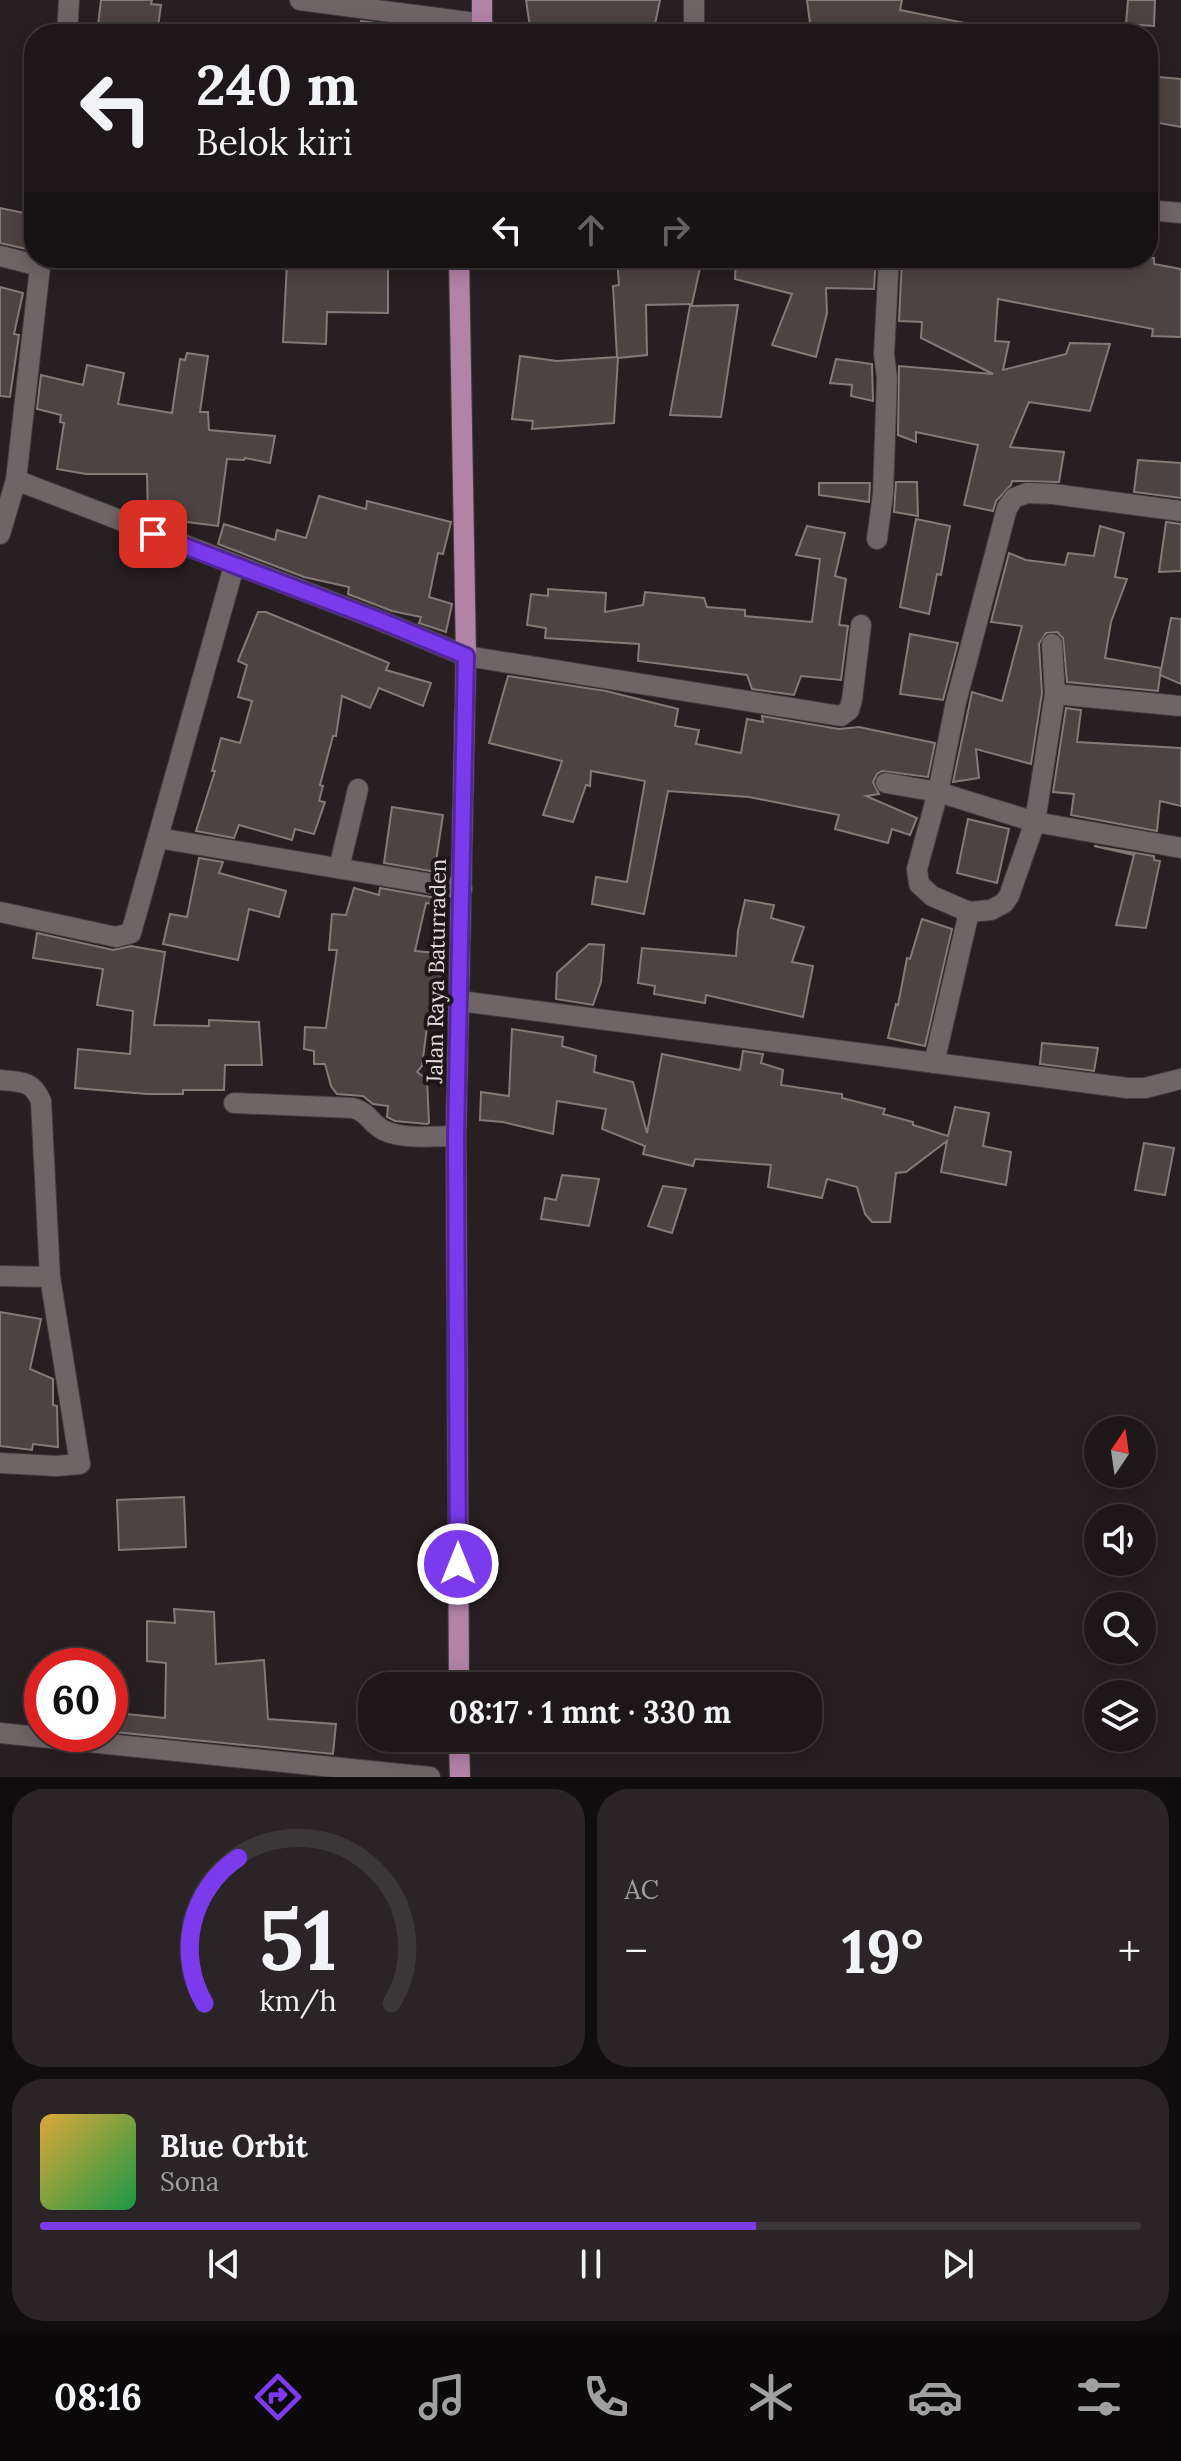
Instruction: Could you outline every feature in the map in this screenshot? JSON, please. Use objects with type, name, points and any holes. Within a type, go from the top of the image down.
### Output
[{"type":"main road","points":[[482,0],[482,24]]},
{"type":"main road","name":"Jalan Raya Baturraden","points":[[459,268],[466,656],[456,1136],[459,1672]]},
{"type":"main road","points":[[459,1752],[460,1777]]},
{"type":"street","points":[[68,24],[69,0]]},
{"type":"street","points":[[300,0],[451,24]]},
{"type":"street","points":[[694,0],[694,24]]},
{"type":"street","points":[[1158,211],[1181,213]]},
{"type":"street","points":[[0,256],[24,260]]},
{"type":"street","points":[[0,534],[16,480],[40,268]]},
{"type":"street","points":[[877,539],[883,494],[888,268]]},
{"type":"street","points":[[16,480],[466,656],[841,716],[849,710],[852,700],[861,625]]},
{"type":"street","points":[[1052,644],[1055,694],[1035,822],[1004,903],[991,910],[969,912],[932,896],[919,884],[917,869],[938,792],[956,702],[991,561],[1007,508],[1014,498],[1027,493],[1181,511]]},
{"type":"street","points":[[0,912],[116,937],[131,933],[234,566]]},
{"type":"street","points":[[1055,694],[1181,706]]},
{"type":"street","points":[[886,783],[938,792],[1035,822],[1181,848]]},
{"type":"street","points":[[339,868],[358,789]]},
{"type":"street","points":[[158,838],[462,889]]},
{"type":"street","points":[[934,1063],[969,912]]},
{"type":"street","points":[[460,1001],[1127,1088],[1145,1088],[1181,1079]]},
{"type":"street","points":[[0,1080],[31,1085],[41,1101],[50,1277],[80,1464],[0,1463]]},
{"type":"street","points":[[234,1103],[352,1108],[367,1113],[379,1128],[387,1132],[410,1136],[456,1136]]},
{"type":"street","points":[[0,1276],[50,1277]]},
{"type":"street","points":[[0,1733],[430,1777]]},
{"type":"building","points":[[101,0],[152,0],[151,4],[161,5],[158,24],[98,24]]},
{"type":"building","points":[[526,0],[660,0],[655,24],[530,24]]},
{"type":"building","points":[[807,0],[902,0],[900,10],[970,24],[810,24]]},
{"type":"building","points":[[1128,0],[1155,0],[1154,24],[1126,24]]},
{"type":"building","points":[[1158,77],[1181,79],[1181,127],[1158,123]]},
{"type":"building","points":[[0,208],[24,213],[24,248],[0,243]]},
{"type":"building","points":[[1158,265],[1181,269],[1181,337],[1152,336],[1153,329],[998,299],[995,341],[1009,342],[1003,370],[1066,354],[1070,343],[1110,344],[1090,411],[1029,402],[1010,447],[1064,452],[1059,482],[1012,481],[996,501],[993,511],[964,505],[978,445],[916,432],[916,442],[898,435],[899,366],[993,374],[921,338],[922,322],[899,321],[902,268],[1158,268]]},
{"type":"building","points":[[287,268],[388,268],[388,313],[327,312],[326,344],[283,342]]},
{"type":"building","points":[[618,268],[700,268],[692,304],[646,305],[647,355],[618,358],[614,423],[532,429],[533,421],[512,419],[520,356],[557,361],[617,357],[613,286],[619,285]]},
{"type":"building","points":[[736,268],[875,268],[874,289],[826,288],[827,313],[816,357],[772,345],[792,294],[735,279]]},
{"type":"building","points":[[0,287],[23,293],[14,334],[19,335],[10,397],[0,396]]},
{"type":"building","points":[[738,305],[721,417],[670,415],[690,306]]},
{"type":"building","points":[[187,353],[208,356],[200,412],[208,412],[209,430],[275,436],[270,463],[245,458],[227,459],[218,526],[148,517],[147,474],[86,474],[57,469],[64,423],[60,422],[61,415],[37,409],[41,375],[83,385],[87,365],[124,373],[118,404],[172,413],[180,359],[185,360]]},
{"type":"building","points":[[836,359],[872,364],[873,401],[851,396],[852,385],[830,383]]},
{"type":"building","points":[[1138,460],[1181,463],[1181,498],[1134,492]]},
{"type":"building","points":[[896,482],[917,482],[918,516],[894,512]]},
{"type":"building","points":[[819,483],[870,483],[869,502],[819,495]]},
{"type":"building","points":[[319,496],[366,509],[367,501],[451,522],[443,554],[438,553],[429,597],[452,604],[446,632],[419,623],[421,617],[392,611],[348,594],[349,587],[304,577],[218,544],[224,524],[275,540],[277,530],[306,538]]},
{"type":"building","points":[[916,519],[950,526],[941,575],[937,574],[929,614],[900,607]]},
{"type":"building","points":[[1166,522],[1181,524],[1181,571],[1159,572]]},
{"type":"building","points":[[807,526],[845,533],[835,576],[846,579],[839,625],[848,626],[841,680],[801,676],[794,695],[752,689],[747,675],[638,661],[639,644],[545,638],[546,628],[527,625],[531,594],[548,596],[548,589],[606,593],[605,612],[643,605],[645,592],[704,598],[707,607],[745,610],[745,616],[812,622],[820,559],[796,555]]},
{"type":"building","points":[[1100,526],[1124,533],[1115,577],[1127,579],[1111,622],[1105,658],[1161,668],[1158,691],[1067,682],[1063,638],[1057,632],[1046,633],[1039,644],[1042,693],[1031,764],[976,749],[979,778],[953,782],[972,692],[1002,701],[1022,626],[991,622],[1009,553],[1026,560],[1065,565],[1068,553],[1094,556]]},
{"type":"building","points":[[258,612],[266,612],[389,663],[386,670],[431,683],[423,706],[379,688],[370,708],[342,696],[336,736],[333,736],[320,785],[323,786],[319,801],[325,802],[314,834],[295,829],[292,840],[239,825],[234,838],[196,831],[215,771],[212,771],[221,738],[240,743],[252,701],[238,697],[247,665],[238,661]]},
{"type":"building","points":[[1171,618],[1181,619],[1181,684],[1160,675]]},
{"type":"building","points":[[910,634],[958,643],[943,700],[900,694]]},
{"type":"building","points":[[508,676],[606,691],[678,709],[675,726],[699,730],[696,744],[741,753],[747,719],[763,722],[762,716],[839,729],[859,727],[935,743],[928,777],[882,771],[873,782],[879,794],[866,796],[917,818],[910,835],[892,829],[888,843],[835,829],[839,815],[749,797],[668,791],[644,914],[592,904],[596,877],[627,882],[645,781],[591,771],[590,786],[586,785],[573,822],[543,815],[562,761],[489,743]]},
{"type":"building","points":[[1066,708],[1081,710],[1077,742],[1181,748],[1181,806],[1160,801],[1157,831],[1071,815],[1074,794],[1053,792]]},
{"type":"building","points":[[392,807],[443,815],[436,861],[449,864],[448,874],[384,863]]},
{"type":"building","points":[[968,819],[1009,829],[997,883],[957,873]]},
{"type":"building","points":[[1094,846],[1154,856],[1154,860],[1160,861],[1146,928],[1116,925],[1134,855]]},
{"type":"building","points":[[199,858],[223,862],[219,873],[286,891],[279,917],[249,909],[238,960],[163,944],[170,914],[187,917]]},
{"type":"building","points":[[354,888],[379,895],[380,888],[448,900],[448,906],[426,903],[415,951],[437,953],[443,963],[441,980],[433,979],[422,1066],[417,1072],[427,1079],[427,1124],[395,1121],[387,1117],[388,1106],[373,1104],[363,1096],[337,1094],[331,1086],[325,1064],[314,1064],[314,1051],[304,1049],[305,1027],[326,1028],[337,950],[329,950],[332,914],[346,915]]},
{"type":"building","points":[[745,900],[774,905],[771,918],[804,927],[792,962],[813,966],[803,1017],[706,995],[705,1003],[654,994],[655,986],[638,983],[642,948],[736,956]]},
{"type":"building","points":[[922,919],[952,929],[925,1046],[888,1038],[907,958],[910,959]]},
{"type":"building","points":[[37,933],[113,950],[131,946],[165,952],[154,1025],[209,1026],[209,1020],[259,1022],[262,1065],[225,1065],[224,1090],[147,1094],[75,1088],[78,1049],[130,1054],[133,1011],[97,1005],[103,969],[33,958]]},
{"type":"building","points":[[589,944],[604,945],[601,982],[593,1005],[556,999],[557,973]]},
{"type":"building","points":[[512,1029],[563,1037],[562,1046],[596,1056],[594,1072],[633,1082],[647,1133],[662,1054],[740,1070],[743,1051],[763,1054],[761,1063],[783,1070],[781,1085],[842,1094],[842,1098],[885,1109],[883,1114],[948,1136],[955,1107],[989,1113],[983,1146],[1011,1152],[1006,1185],[941,1172],[947,1141],[906,1172],[896,1173],[890,1222],[872,1222],[865,1214],[857,1187],[827,1179],[822,1198],[768,1187],[771,1165],[695,1159],[693,1166],[643,1154],[645,1146],[602,1129],[606,1109],[557,1101],[553,1134],[480,1120],[481,1092],[509,1096]]},
{"type":"building","points":[[1042,1043],[1098,1048],[1094,1071],[1040,1064]]},
{"type":"building","points":[[1144,1143],[1174,1148],[1165,1195],[1135,1190]]},
{"type":"building","points":[[562,1175],[599,1179],[589,1226],[541,1219],[545,1198],[556,1200]]},
{"type":"building","points":[[663,1186],[686,1189],[672,1233],[648,1226]]},
{"type":"building","points":[[0,1312],[41,1319],[30,1369],[53,1379],[58,1447],[33,1444],[32,1450],[0,1446]]},
{"type":"building","points":[[184,1497],[186,1547],[119,1550],[117,1500]]},
{"type":"building","points":[[174,1609],[214,1612],[216,1664],[264,1660],[268,1719],[336,1724],[333,1754],[128,1733],[128,1714],[165,1718],[166,1663],[147,1661],[147,1621],[175,1623]]},
{"type":"route","points":[[153,534],[466,656],[456,1136],[458,1564]]}]
